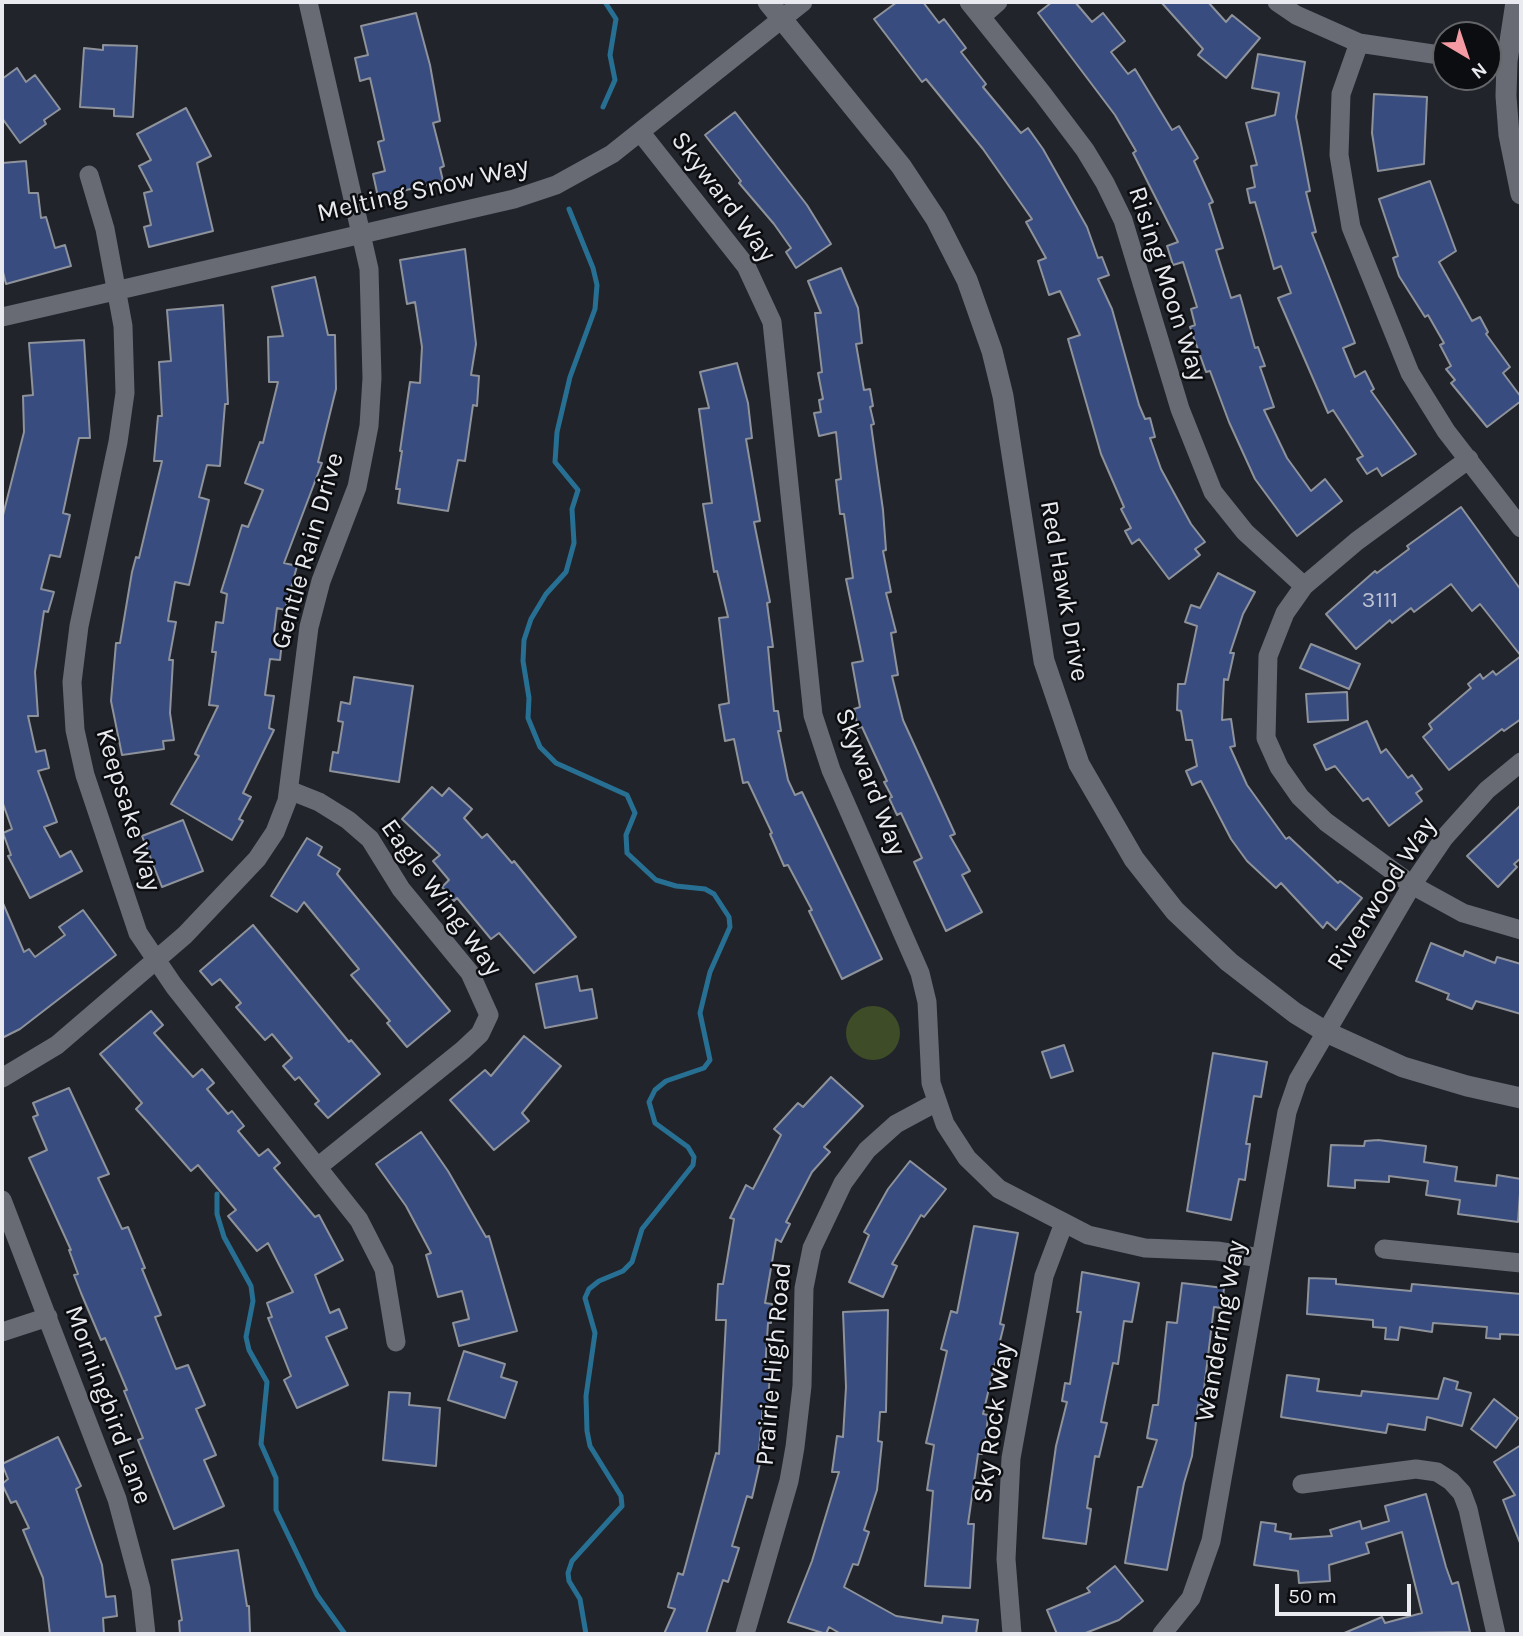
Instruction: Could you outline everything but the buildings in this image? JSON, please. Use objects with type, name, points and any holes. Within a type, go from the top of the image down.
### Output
[{"type":"street","name":"Gentle Rain Drive","points":[[2,1078],[57,1045],[156,961],[229,891],[257,859],[275,832],[289,790],[309,628],[321,581],[357,487],[369,426],[373,320],[369,269],[362,232],[308,2]]},
{"type":"street","name":"Red Hawk Drive","points":[[768,2],[917,189],[967,280],[992,351],[1003,396],[1044,661],[1070,741],[1096,797],[1134,859],[1175,911],[1258,986],[1326,1032],[1426,1075],[1521,1098]]},
{"type":"street","name":"Melting Snow Way","points":[[2,317],[116,288],[535,193],[594,165],[641,133],[803,2]]},
{"type":"street","points":[[975,9],[998,2]]},
{"type":"street","points":[[1277,2],[1296,15],[1359,43],[1432,54]]},
{"type":"street","points":[[1502,45],[1516,2]]},
{"type":"street","name":"Rising Moon Way","points":[[975,9],[1085,150],[1117,208],[1180,409],[1213,492],[1245,532],[1304,586]]},
{"type":"street","points":[[1359,43],[1341,94],[1339,155],[1351,227],[1410,373],[1446,431],[1521,528]]},
{"type":"street","points":[[1502,91],[1521,194]]},
{"type":"street","name":"Skyward Way","points":[[641,133],[747,266],[772,322],[813,715],[831,770],[920,973],[927,1002],[928,1063],[935,1103],[954,1138],[983,1176],[1020,1202],[1088,1235],[1123,1245],[1260,1258]]},
{"type":"street","name":"Keepsake Way","points":[[89,176],[105,229],[124,326],[125,393],[118,442],[79,626],[72,682],[75,730],[85,775],[138,933],[156,961],[319,1166],[375,1245],[384,1269],[397,1342]]},
{"type":"street","points":[[1469,460],[1357,541],[1304,586],[1284,613],[1268,656],[1266,738],[1279,766],[1300,797],[1326,822],[1412,885],[1463,913],[1521,930]]},
{"type":"street","name":"Riverwood Way","points":[[1326,1032],[1412,885],[1444,838],[1487,790],[1521,762]]},
{"type":"street","name":"Eagle Wing Way","points":[[289,790],[329,808],[370,839],[401,889],[470,973],[489,1015],[480,1034],[463,1050],[319,1166]]},
{"type":"street","name":"Wandering Way","points":[[1163,1634],[1191,1598],[1211,1541],[1287,1112],[1298,1080],[1326,1032]]},
{"type":"street","name":"Prairie High Road","points":[[745,1634],[789,1481],[795,1447],[802,1386],[804,1288],[812,1248],[843,1183],[867,1150],[895,1124],[935,1103]]},
{"type":"street","name":"Morningbird Lane","points":[[2,1200],[117,1499],[141,1589],[146,1634]]},
{"type":"street","name":"Sky Rock Way","points":[[1012,1634],[1006,1548],[1011,1458],[1044,1276],[1064,1223]]},
{"type":"street","points":[[1384,1249],[1521,1262]]},
{"type":"street","points":[[2,1332],[48,1317]]},
{"type":"street","points":[[1302,1484],[1416,1469],[1437,1472],[1451,1481],[1462,1493],[1468,1509],[1496,1634]]},
{"type":"green space","points":[[878,1006],[888,1010],[896,1018],[900,1033],[896,1048],[888,1056],[868,1060],[858,1056],[850,1048],[846,1028],[850,1018],[858,1010]]},
{"type":"waterway","points":[[603,107],[615,80],[610,55],[616,19],[605,2]]},
{"type":"waterway","points":[[569,209],[593,268],[597,285],[595,309],[570,377],[557,432],[555,462],[578,490],[572,509],[574,543],[566,572],[546,594],[531,619],[524,640],[528,718],[540,747],[556,763],[627,795],[635,813],[626,835],[627,853],[656,880],[676,886],[705,889],[714,894],[729,917],[730,927],[710,972],[700,1013],[710,1060],[704,1068],[666,1081],[655,1090],[649,1102],[655,1123],[688,1147],[694,1157],[693,1165],[642,1229],[632,1262],[623,1271],[599,1281],[589,1289],[585,1298],[595,1333],[586,1396],[587,1431],[590,1446],[621,1496],[622,1506],[572,1561],[568,1573],[569,1581],[580,1599],[586,1634]]},
{"type":"waterway","points":[[217,1194],[217,1214],[224,1237],[251,1286],[253,1301],[246,1337],[249,1350],[267,1382],[261,1444],[276,1478],[276,1510],[317,1595],[345,1634]]}]
